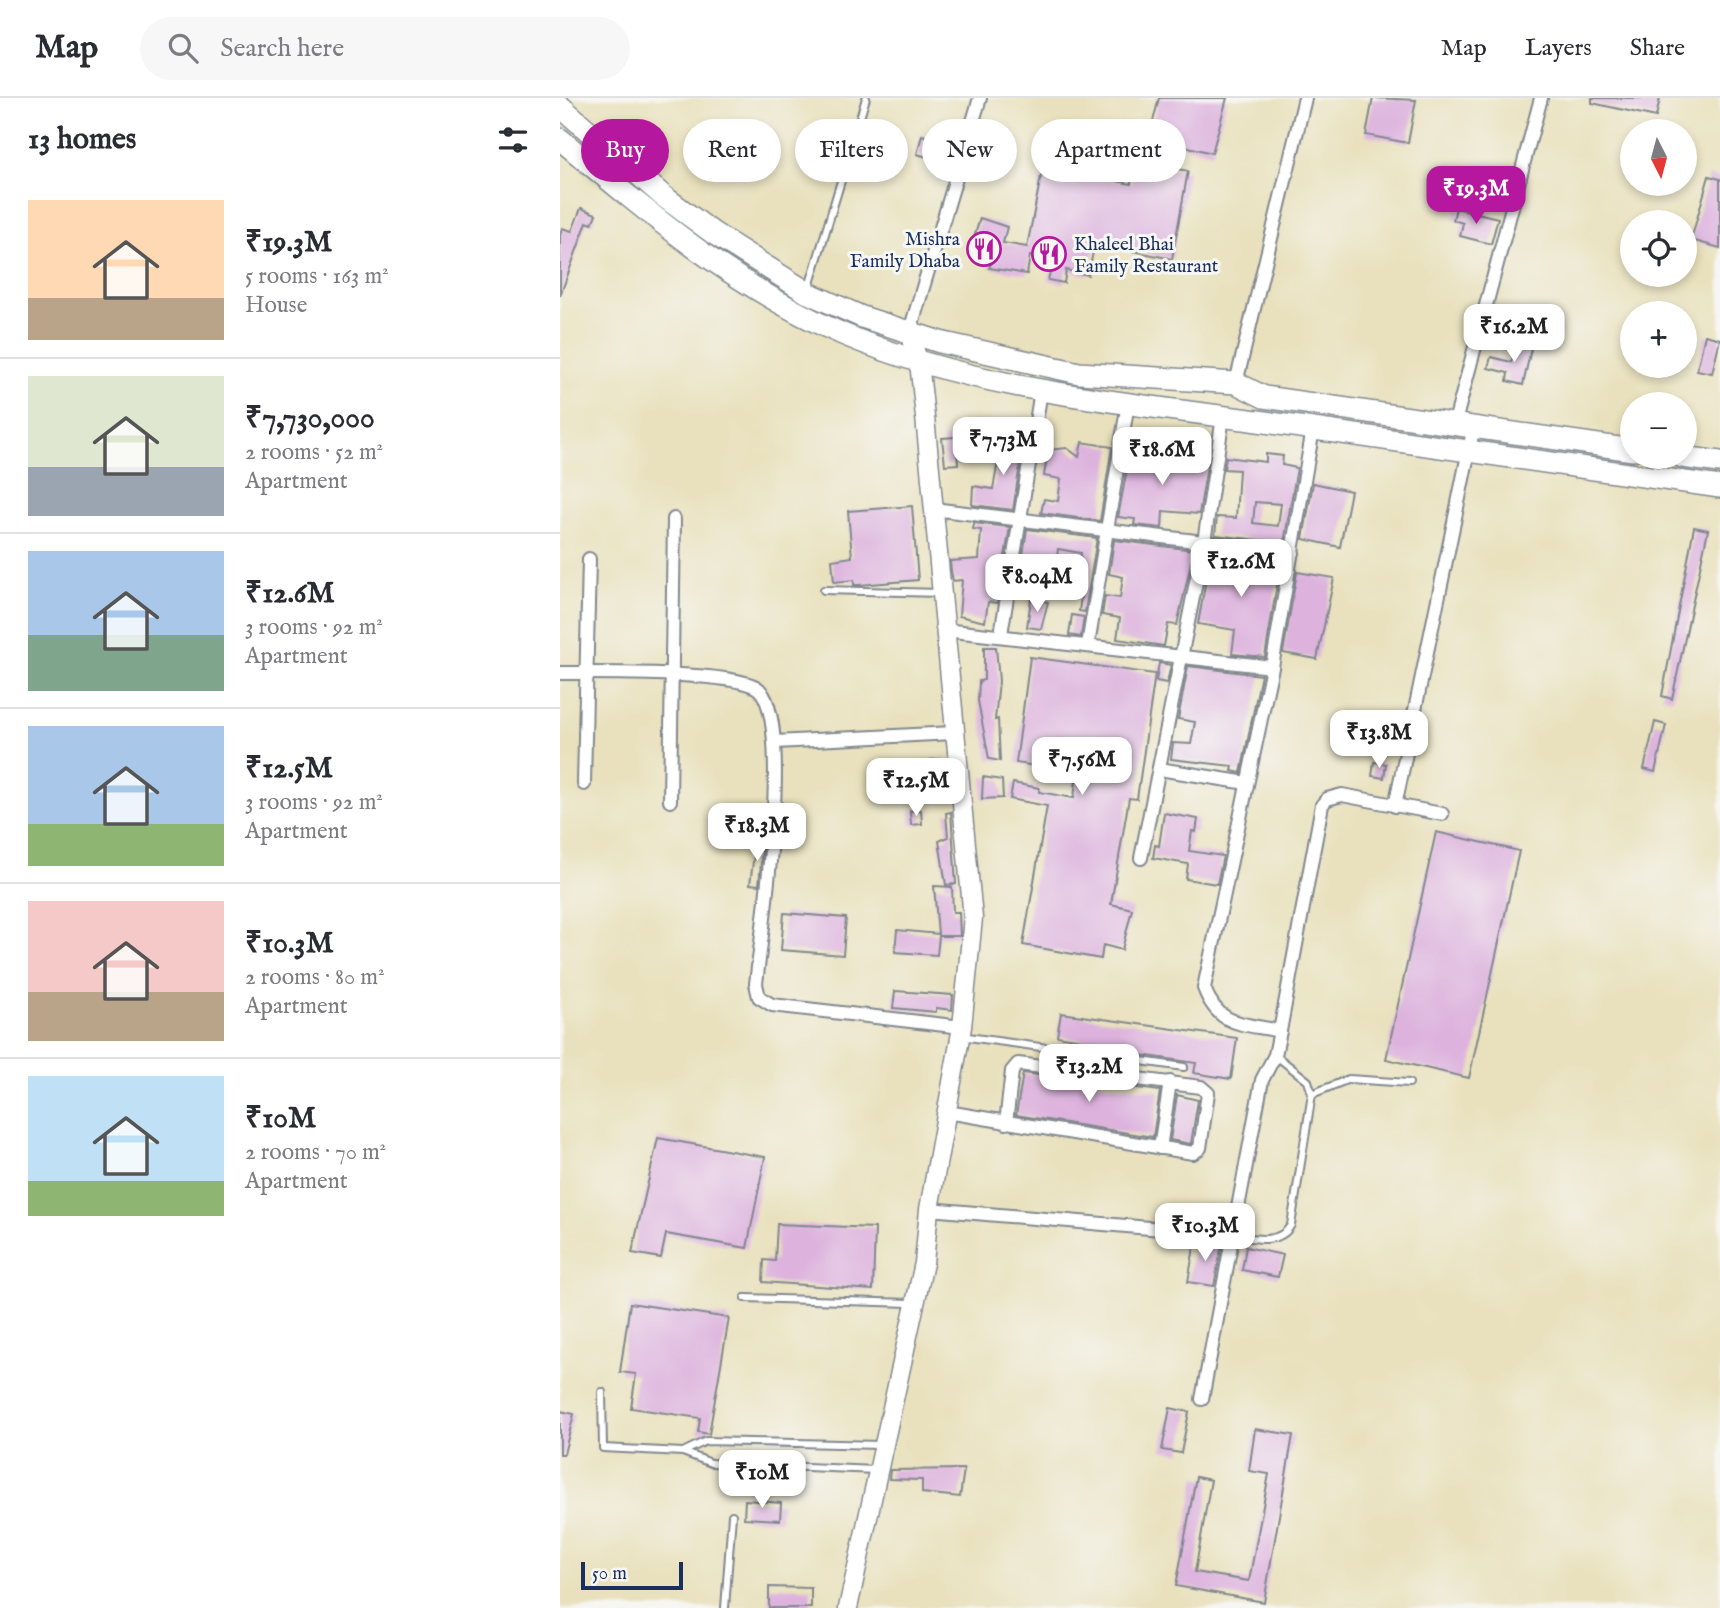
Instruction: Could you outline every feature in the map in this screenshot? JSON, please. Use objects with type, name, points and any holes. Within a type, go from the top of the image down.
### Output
[{"type":"highway","points":[[560,106],[663,196],[713,233],[808,293],[909,334],[1079,373],[1236,383],[1264,397],[1620,448]]},
{"type":"highway","points":[[560,139],[696,251],[778,303],[846,335],[919,362],[1041,391],[1720,487]]},
{"type":"highway","points":[[1697,459],[1720,462]]},
{"type":"main road","points":[[848,1608],[924,1263],[929,1209],[961,1032],[973,918],[919,362],[909,334]]},
{"type":"street","points":[[909,334],[980,98]]},
{"type":"street","points":[[1236,383],[1305,98]]},
{"type":"street","points":[[1395,806],[1469,452],[1465,424],[1541,98]]},
{"type":"street","points":[[1001,635],[1041,391]]},
{"type":"street","points":[[1088,645],[1128,404]]},
{"type":"street","points":[[1141,858],[1204,542],[1223,417]]},
{"type":"street","points":[[1280,1031],[1228,1020],[1215,1012],[1204,988],[1272,667],[1313,429]]},
{"type":"street","points":[[933,509],[1293,553]]},
{"type":"street","points":[[670,801],[674,519]]},
{"type":"street","points":[[584,784],[589,559]]},
{"type":"street","points":[[944,630],[1272,667]]},
{"type":"street","points":[[560,673],[671,675],[745,683],[763,693],[773,715],[775,742],[772,833],[756,984],[759,997],[772,1005],[961,1032]]},
{"type":"street","points":[[775,742],[954,733]]},
{"type":"street","points":[[1159,769],[1247,783]]},
{"type":"street","points":[[1202,1399],[1230,1235],[1262,1080],[1275,1055],[1322,805],[1327,799],[1342,795],[1442,814]]},
{"type":"street","points":[[947,1112],[1006,1123],[1194,1153],[1200,1148],[1208,1090],[1170,1082],[1018,1063],[1012,1071],[1006,1123]]},
{"type":"street","points":[[1160,1148],[1170,1082]]},
{"type":"street","points":[[929,1209],[1230,1235]]},
{"type":"lane","points":[[808,293],[866,98]]},
{"type":"lane","points":[[824,590],[942,593]]},
{"type":"lane","points":[[961,1032],[1184,1067]]},
{"type":"lane","points":[[1230,1235],[1272,1238],[1287,1231],[1291,1225],[1312,1094],[1308,1081],[1275,1055]]},
{"type":"lane","points":[[1312,1094],[1349,1079],[1409,1083]]},
{"type":"lane","points":[[746,1298],[914,1303]]},
{"type":"lane","points":[[602,1392],[603,1448],[683,1452],[711,1462],[878,1470]]},
{"type":"lane","points":[[683,1452],[706,1441],[883,1445]]},
{"type":"lane","points":[[725,1608],[732,1515]]},
{"type":"building","points":[[1159,98],[1227,98],[1212,153],[1186,146],[1186,119],[1154,119]]},
{"type":"building","points":[[1373,98],[1416,100],[1408,143],[1366,135]]},
{"type":"building","points":[[1592,98],[1660,98],[1656,117],[1592,103]]},
{"type":"building","points":[[922,135],[922,155],[917,154]]},
{"type":"building","points":[[1709,176],[1720,179],[1720,248],[1697,242],[1697,219]]},
{"type":"building","points":[[1040,182],[1186,182],[1172,259],[1095,243],[1088,275],[1066,270],[1064,283],[1048,280],[1053,260],[1030,256],[1027,274],[989,268],[992,261],[969,254],[980,218],[1007,227],[1003,243],[1027,247]]},
{"type":"building","points":[[581,208],[596,214],[592,224],[587,222],[560,296],[560,235],[562,228],[572,231]]},
{"type":"building","points":[[1456,208],[1498,218],[1491,244],[1460,236],[1463,223],[1453,220]]},
{"type":"building","points":[[1705,335],[1720,339],[1712,373],[1697,370]]},
{"type":"building","points":[[1519,341],[1532,344],[1523,385],[1507,381],[1508,373],[1488,368],[1491,357],[1511,362]]},
{"type":"building","points":[[1003,435],[1024,438],[1013,510],[972,505],[973,486],[993,489]]},
{"type":"building","points":[[956,437],[958,464],[945,465],[942,438]]},
{"type":"building","points":[[1082,442],[1112,447],[1100,521],[1041,513],[1044,499],[1058,501],[1061,479],[1044,476],[1048,450],[1067,448],[1079,457]]},
{"type":"building","points":[[1131,447],[1152,450],[1150,465],[1175,467],[1176,454],[1209,454],[1199,514],[1163,511],[1162,528],[1134,525],[1135,519],[1118,517]]},
{"type":"building","points":[[1266,454],[1283,456],[1282,465],[1297,468],[1284,543],[1215,535],[1217,517],[1236,518],[1239,470],[1224,469],[1226,457],[1266,462]],"holes":[[[1255,502],[1281,504],[1278,526],[1253,523]]]},
{"type":"building","points":[[1313,483],[1351,491],[1340,547],[1303,539]]},
{"type":"building","points":[[912,506],[918,580],[859,585],[854,585],[854,580],[834,582],[832,560],[852,557],[848,511]]},
{"type":"building","points":[[974,523],[1010,527],[997,603],[988,602],[985,622],[959,616],[962,580],[953,581],[951,571],[950,561],[979,559],[981,530],[973,529]]},
{"type":"building","points":[[1694,527],[1708,530],[1672,699],[1662,696]]},
{"type":"building","points":[[1027,529],[1097,538],[1085,612],[1079,611],[1083,583],[1079,582],[1081,553],[1058,549],[1054,579],[1020,574]]},
{"type":"building","points":[[1114,540],[1194,550],[1177,625],[1168,624],[1164,646],[1117,639],[1120,618],[1102,615],[1105,596],[1120,598],[1123,577],[1109,574]]},
{"type":"building","points":[[1211,552],[1281,560],[1265,657],[1232,654],[1235,630],[1198,624]]},
{"type":"building","points":[[1297,572],[1334,578],[1317,659],[1283,653]]},
{"type":"building","points":[[1031,599],[1048,602],[1041,629],[1027,627]]},
{"type":"building","points":[[1072,615],[1084,617],[1081,637],[1069,635]]},
{"type":"building","points":[[984,647],[996,647],[999,681],[995,720],[998,719],[1000,761],[989,759],[978,701],[979,681],[984,680]]},
{"type":"building","points":[[1030,657],[1155,674],[1137,799],[1129,798],[1111,904],[1132,909],[1122,950],[1103,945],[1101,959],[1023,945],[1047,806],[1010,799],[1013,783],[1039,788],[1039,792],[1074,798],[1077,772],[1016,763]]},
{"type":"building","points":[[1159,663],[1171,665],[1167,683],[1156,681]]},
{"type":"building","points":[[1188,666],[1261,675],[1241,773],[1232,771],[1233,766],[1171,759],[1173,743],[1191,744],[1195,722],[1178,719]]},
{"type":"building","points":[[1655,722],[1666,725],[1655,772],[1644,769]]},
{"type":"building","points":[[945,759],[946,770],[930,770],[930,760]]},
{"type":"building","points":[[1374,762],[1386,764],[1384,778],[1372,776]]},
{"type":"building","points":[[983,777],[1002,780],[1003,798],[982,799]]},
{"type":"building","points":[[921,810],[922,824],[911,825],[910,811]]},
{"type":"building","points":[[951,812],[956,884],[946,885],[939,841],[948,837],[946,813]]},
{"type":"building","points":[[1164,813],[1198,819],[1196,832],[1192,831],[1189,851],[1223,856],[1217,884],[1186,879],[1188,864],[1153,858],[1155,845],[1159,846]]},
{"type":"building","points":[[1436,832],[1519,851],[1469,1078],[1386,1059]]},
{"type":"building","points":[[756,839],[763,839],[759,885],[750,884]]},
{"type":"building","points":[[934,886],[952,887],[953,912],[959,912],[960,936],[939,936],[937,955],[895,952],[897,930],[938,934]]},
{"type":"building","points":[[784,913],[846,918],[843,955],[781,950]]},
{"type":"building","points":[[895,991],[953,995],[952,1010],[936,1008],[936,1012],[893,1008]]},
{"type":"building","points":[[1061,1013],[1237,1038],[1231,1079],[1194,1073],[1196,1063],[1100,1049],[1101,1043],[1057,1036]]},
{"type":"building","points":[[1023,1073],[1160,1091],[1153,1137],[1016,1115]]},
{"type":"building","points":[[1177,1095],[1198,1100],[1191,1144],[1170,1140]]},
{"type":"building","points":[[658,1138],[765,1157],[747,1248],[666,1234],[661,1258],[632,1253]]},
{"type":"building","points":[[777,1224],[875,1228],[873,1290],[763,1282],[764,1260],[775,1261]]},
{"type":"building","points":[[1195,1241],[1222,1244],[1214,1286],[1188,1282]]},
{"type":"building","points":[[1246,1247],[1283,1255],[1278,1277],[1242,1270]]},
{"type":"building","points":[[630,1303],[729,1318],[709,1434],[698,1432],[700,1418],[631,1408],[636,1374],[620,1372]]},
{"type":"building","points":[[1170,1408],[1189,1412],[1181,1453],[1162,1450]]},
{"type":"building","points":[[560,1411],[574,1414],[564,1454],[560,1454]]},
{"type":"building","points":[[1255,1429],[1293,1435],[1264,1602],[1176,1586],[1196,1477],[1211,1480],[1195,1572],[1249,1581],[1269,1474],[1249,1471]]},
{"type":"building","points":[[964,1469],[960,1497],[922,1493],[922,1480],[889,1479],[890,1470]]},
{"type":"building","points":[[745,1500],[781,1503],[780,1520],[744,1518]]},
{"type":"building","points":[[769,1587],[811,1588],[811,1608],[769,1608]]},
{"type":"place","name":"Mishra Family Dhaba","points":[[984,249]]},
{"type":"place","name":"Khaleel Bhai Family Restaurant","points":[[1049,254]]}]
